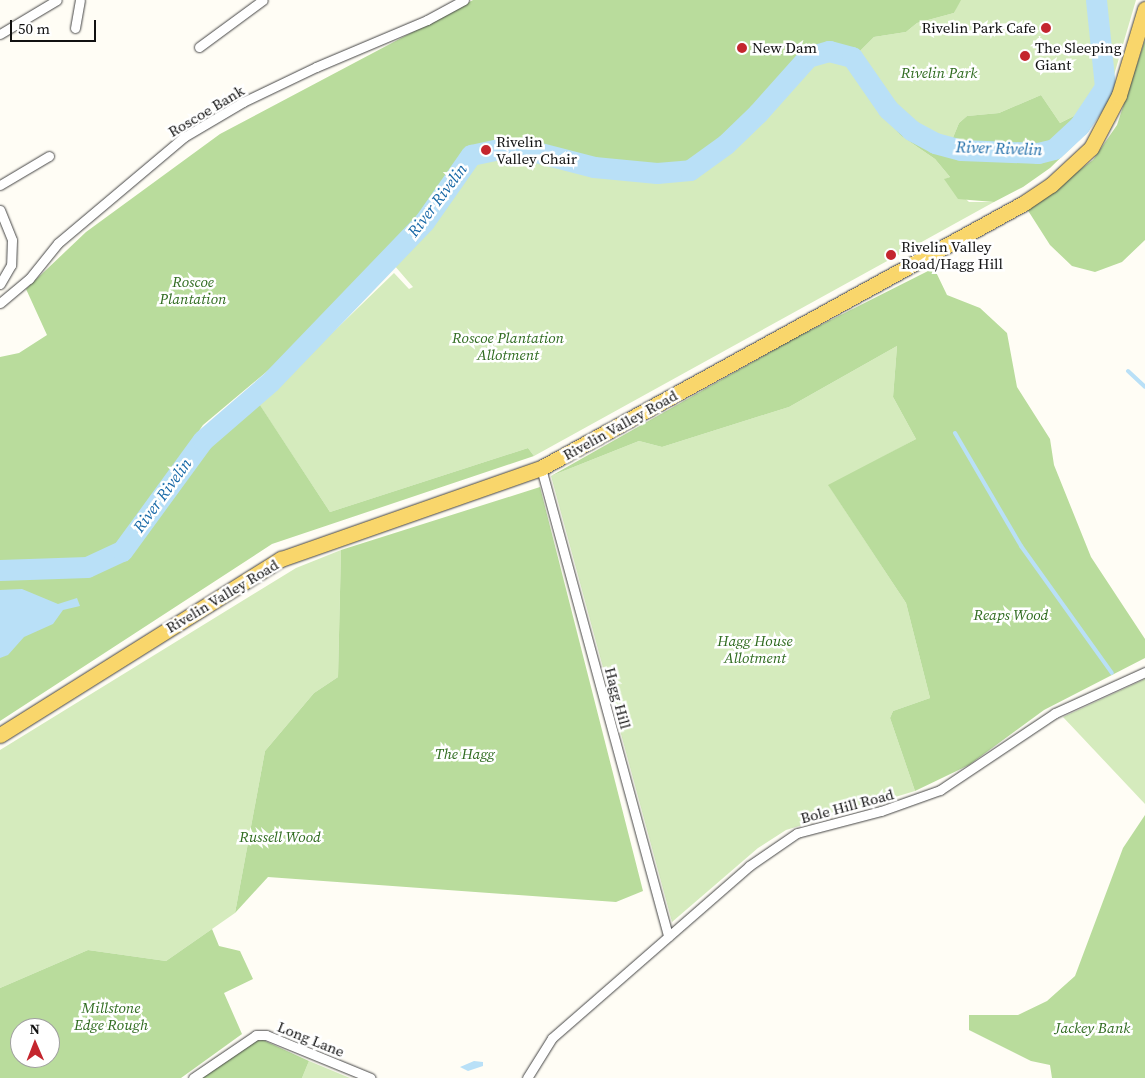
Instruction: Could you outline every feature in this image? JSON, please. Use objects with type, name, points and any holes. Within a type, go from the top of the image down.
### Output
[{"type":"main road","name":"Rivelin Valley Road","points":[[0,734],[281,559],[541,468],[1024,203],[1051,185],[1090,148],[1119,95],[1145,9]]},
{"type":"street","points":[[0,34],[57,0]]},
{"type":"street","points":[[199,47],[263,0]]},
{"type":"street","name":"Roscoe Bank","points":[[0,303],[29,279],[58,243],[184,137],[243,102],[324,63],[427,20],[464,0]]},
{"type":"street","points":[[75,28],[78,1]]},
{"type":"street","points":[[0,186],[49,156]]},
{"type":"street","points":[[0,210],[12,240],[11,265],[0,284]]},
{"type":"street","name":"Hagg Hill","points":[[541,468],[668,936]]},
{"type":"street","name":"Bole Hill Road","points":[[527,1078],[552,1038],[749,866],[798,833],[881,811],[940,790],[1056,713],[1145,672]]},
{"type":"street","name":"Long Lane","points":[[193,1078],[256,1035],[266,1035],[371,1078]]},
{"type":"green space","name":"Roscoe Plantation","points":[[473,0],[961,0],[954,13],[917,23],[906,32],[874,37],[857,54],[829,47],[804,54],[746,118],[693,163],[658,169],[573,159],[534,145],[497,142],[470,149],[413,224],[277,363],[203,425],[117,549],[85,563],[0,566],[0,357],[19,353],[47,335],[26,289],[86,232],[220,134]]},
{"type":"green space","name":"Rivelin Park","points":[[960,0],[1136,0],[1112,82],[1095,115],[1074,116],[1060,123],[1041,95],[999,113],[967,116],[959,123],[952,140],[931,134],[907,117],[857,54],[874,37],[906,32],[917,23],[954,13]]},
{"type":"green space","points":[[1145,40],[1145,240],[1122,262],[1095,272],[1072,266],[1050,245],[1027,209],[1093,160],[1117,125]]},
{"type":"green space","name":"Roscoe Plantation Allotment","points":[[824,60],[846,66],[900,135],[935,159],[950,177],[945,179],[969,202],[994,202],[534,456],[528,448],[330,512],[259,404],[394,273],[409,289],[413,287],[394,265],[430,226],[478,156],[505,151],[538,157],[574,170],[628,179],[662,180],[697,174],[775,109],[795,79],[812,64]]},
{"type":"green space","points":[[1041,95],[1060,123],[1074,116],[1095,115],[1078,141],[1050,168],[1023,187],[994,202],[958,199],[944,179],[950,177],[935,159],[900,135],[881,111],[888,112],[914,137],[943,154],[954,154],[952,140],[959,123],[967,116],[999,113]]},
{"type":"green space","name":"Reaps Wood","points":[[934,268],[947,295],[980,308],[1007,333],[1017,387],[1050,439],[1054,465],[1091,557],[1145,639],[1145,658],[1044,710],[969,765],[915,791],[890,718],[893,711],[930,698],[906,603],[828,485],[916,439],[893,397],[897,346],[789,407],[662,447],[639,441],[551,476],[797,337]]},
{"type":"green space","name":"Hagg House Allotment","points":[[897,346],[893,397],[916,439],[829,486],[906,603],[930,698],[893,711],[890,718],[915,791],[786,830],[758,848],[672,922],[551,476],[639,441],[662,447],[789,407]]},
{"type":"green space","points":[[256,399],[330,512],[528,448],[534,456],[272,544],[0,721],[0,576],[88,573],[117,560],[203,449]]},
{"type":"green space","name":"The Hagg","points":[[540,487],[643,891],[616,902],[268,877],[235,913],[265,751],[314,693],[338,677],[341,550]]},
{"type":"green space","points":[[341,550],[338,677],[314,693],[265,751],[235,913],[166,961],[88,950],[0,988],[0,750],[296,568]]},
{"type":"green space","points":[[1145,679],[1145,804],[1063,717]]},
{"type":"green space","name":"Jackey Bank","points":[[1145,815],[1145,1078],[1052,1078],[1050,1065],[1031,1061],[969,1030],[969,1015],[1018,1015],[1047,1001],[1075,976],[1123,848]]},
{"type":"green space","name":"Millstone Edge Rough","points":[[212,929],[219,946],[240,951],[253,979],[224,993],[242,1034],[181,1078],[0,1078],[0,988],[88,950],[166,961]]},
{"type":"green space","points":[[263,1040],[309,1061],[302,1078],[201,1078],[254,1041]]},
{"type":"green space","points":[[309,1061],[350,1078],[302,1078]]},
{"type":"water","points":[[22,589],[58,604],[77,598],[80,606],[63,610],[53,624],[24,637],[8,655],[0,658],[0,590]]},
{"type":"water","points":[[474,1061],[483,1062],[483,1066],[468,1071],[460,1067]]},
{"type":"waterway","name":"River Rivelin","points":[[0,570],[87,567],[122,551],[203,440],[270,382],[424,222],[471,155],[503,148],[532,151],[594,167],[657,173],[690,170],[726,144],[758,113],[808,57],[829,51],[852,57],[888,109],[911,130],[935,143],[961,150],[1038,153],[1054,149],[1079,126],[1105,87],[1096,0]]},
{"type":"waterway","points":[[1128,371],[1145,387]]},
{"type":"waterway","points":[[955,433],[1021,546],[1112,673]]},
{"type":"place","name":"Rivelin Park Cafe","points":[[1046,28]]},
{"type":"place","name":"New Dam","points":[[742,48]]},
{"type":"place","name":"The Sleeping Giant","points":[[1025,56]]},
{"type":"place","name":"Rivelin Valley Chair","points":[[486,150]]},
{"type":"place","name":"Rivelin Valley Road/Hagg Hill","points":[[891,255]]},
{"type":"park label","name":"Russell Wood","points":[[280,837]]}]
